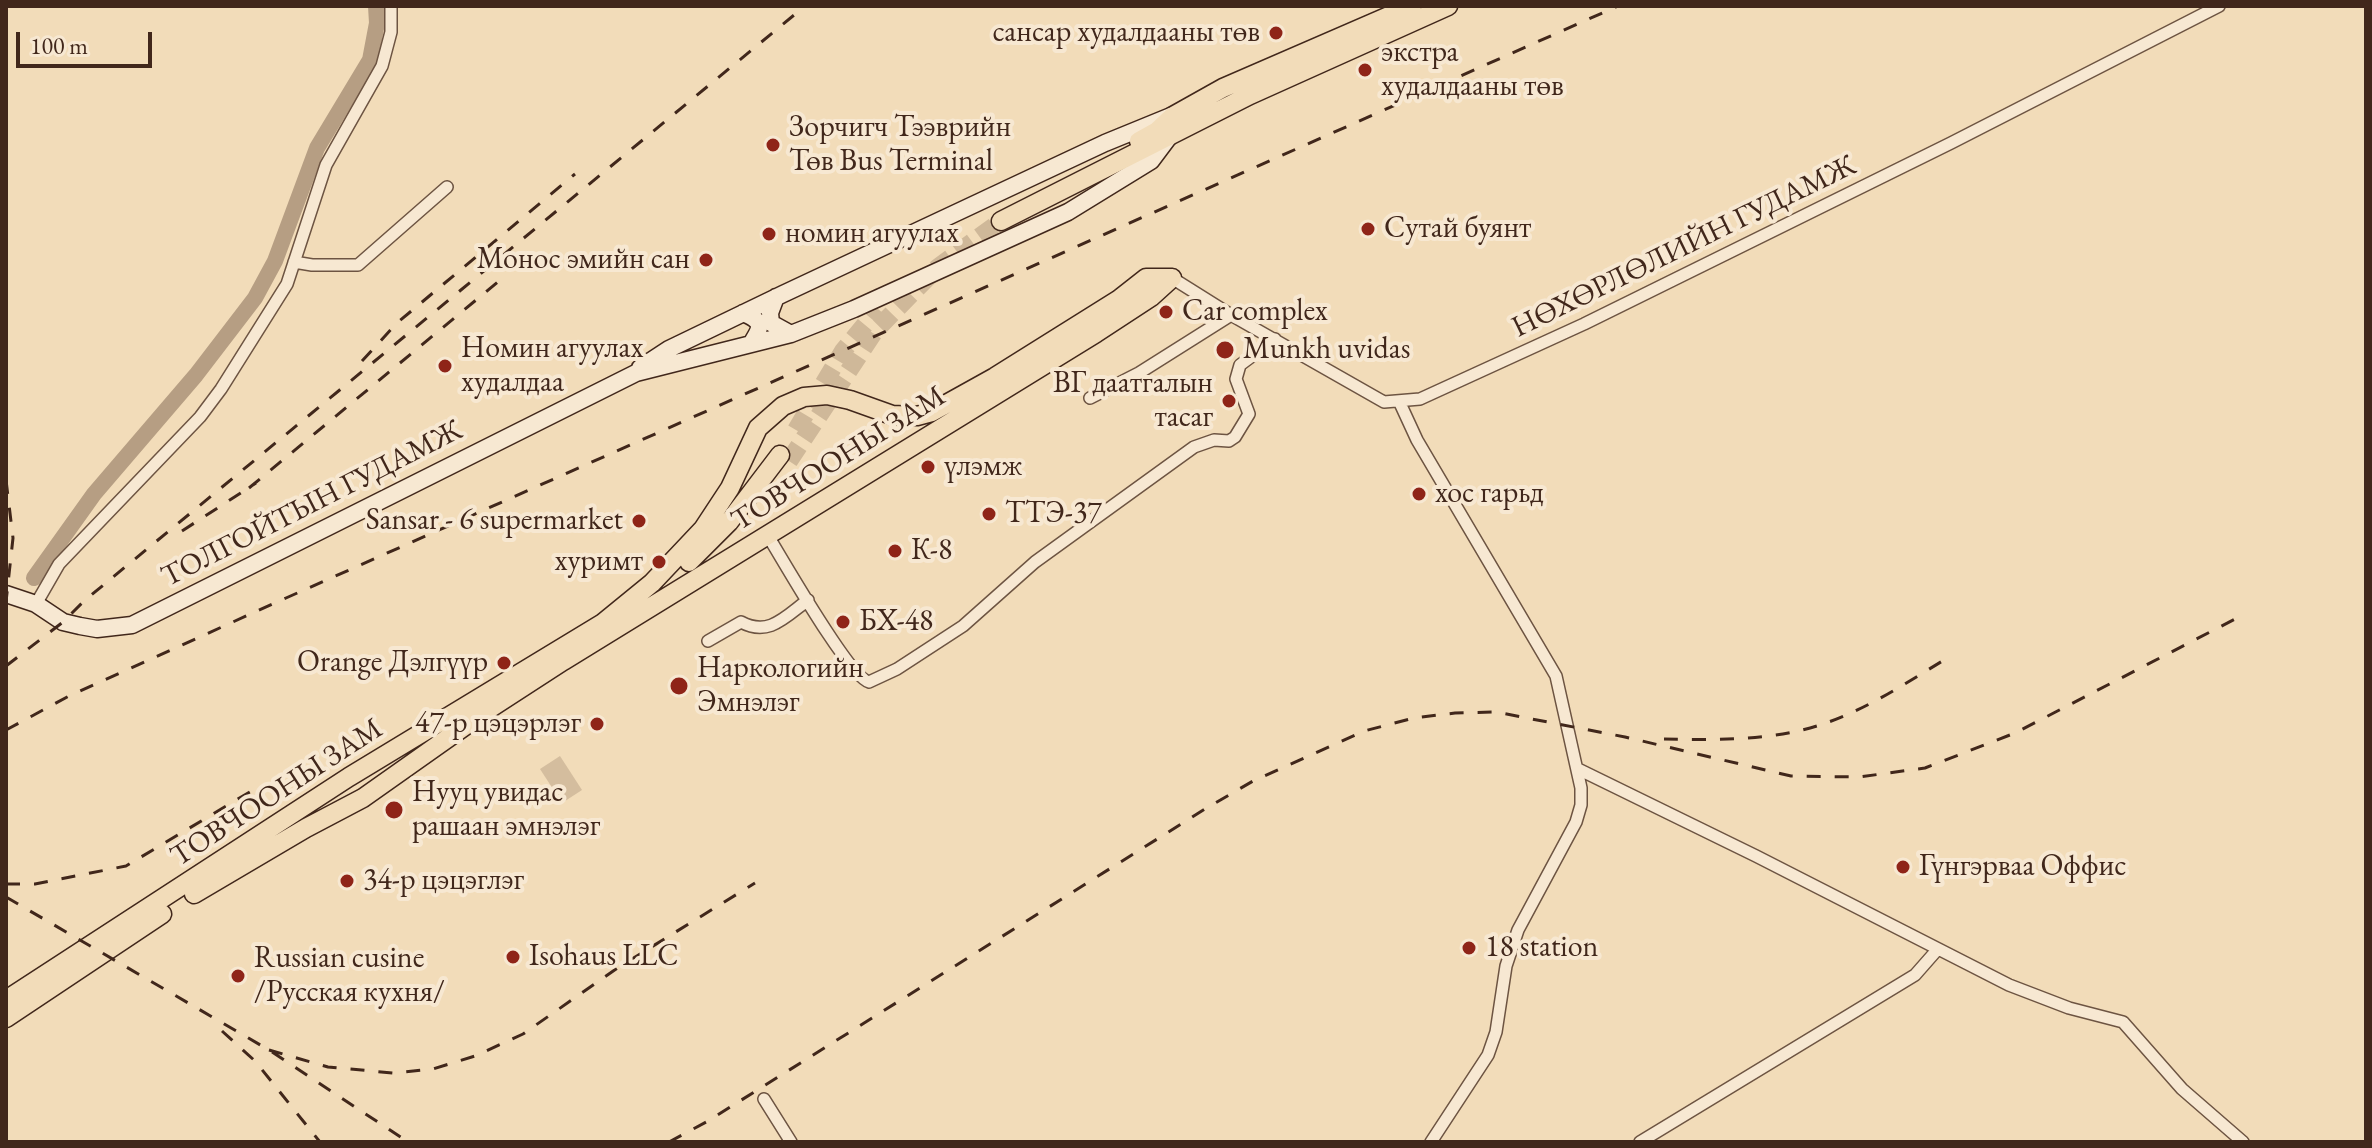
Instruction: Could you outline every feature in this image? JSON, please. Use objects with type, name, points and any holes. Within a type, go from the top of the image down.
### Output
[{"type":"highway","points":[[1412,6],[1223,88],[1173,116],[1150,136],[995,218],[1169,137],[1250,95],[1448,6]]},
{"type":"highway","name":"ТОВЧООНЫ ЗАМ","points":[[6,1000],[349,777],[603,623],[652,583],[708,523],[730,488],[758,428],[783,406],[804,397],[827,395],[892,415],[917,416],[932,412],[995,377],[1118,300],[1146,278],[1172,278]]},
{"type":"highway","name":"ТОВЧООНЫ ЗАМ","points":[[6,1018],[206,885],[363,798],[489,709],[1137,307],[1172,278]]},
{"type":"highway","points":[[652,583],[679,571],[729,522],[785,458],[749,518],[684,579],[678,592]]},
{"type":"main road","name":"ТОЛГОЙТЫН ГУДАМЖ","points":[[636,373],[649,360],[776,297],[1105,143],[1173,116]]},
{"type":"main road","name":"ТОЛГОЙТЫН ГУДАМЖ","points":[[6,594],[36,604],[63,622],[97,629],[132,625],[636,373],[791,334],[883,297],[1068,212],[1151,161],[1169,137]]},
{"type":"main road","points":[[776,297],[770,313],[771,323],[791,334]]},
{"type":"main road","points":[[743,313],[756,318],[759,324],[759,331],[751,344]]},
{"type":"street","points":[[36,604],[59,564],[200,417],[287,284],[326,165],[382,66],[391,32],[391,6]]},
{"type":"street","name":"НӨХӨРЛӨЛИЙН ГУДАМЖ","points":[[1399,401],[1420,399],[1584,324],[1951,143],[2219,6]]},
{"type":"street","points":[[294,262],[358,265],[447,187]]},
{"type":"street","points":[[1172,278],[1384,402],[1399,401],[1417,440],[1556,676],[1578,769],[1581,805],[1576,822],[1518,930],[1506,966],[1496,1032],[1488,1055],[1431,1142]]},
{"type":"street","points":[[1090,398],[1139,373],[1231,315]]},
{"type":"street","points":[[768,536],[863,680],[869,682],[897,669],[963,626],[1035,562],[1194,447],[1214,440],[1229,441],[1235,437],[1249,414],[1236,379],[1240,365],[1275,339]]},
{"type":"street","points":[[708,641],[741,622],[755,630],[770,627],[808,600]]},
{"type":"street","points":[[1578,769],[2009,985],[2069,1008],[2123,1022],[2182,1089],[2243,1142]]},
{"type":"street","points":[[1640,1142],[1915,975],[1937,950]]},
{"type":"street","points":[[764,1099],[791,1142]]},
{"type":"shaded area","points":[[560,756],[582,790],[562,803],[540,769]]},
{"type":"waterway","points":[[34,578],[94,494],[196,375],[255,298],[275,261],[317,148],[370,60],[377,23],[376,6]]},
{"type":"tunnel","points":[[789,461],[875,331],[937,268],[1001,221]]},
{"type":"tunnel","points":[[796,430],[843,351],[878,309]]},
{"type":"railway","points":[[6,666],[805,6]]},
{"type":"railway","points":[[6,730],[69,696],[286,598],[1618,6]]},
{"type":"railway","points":[[362,361],[397,323],[575,174]]},
{"type":"railway","points":[[249,488],[499,281]]},
{"type":"railway","points":[[6,480],[13,538],[6,602]]},
{"type":"railway","points":[[182,531],[256,483]]},
{"type":"railway","points":[[669,1142],[708,1121],[1205,809],[1253,781],[1364,731],[1414,718],[1496,712],[1625,737],[1791,776],[1859,777],[1925,768],[2015,733],[2237,618]]},
{"type":"railway","points":[[1664,739],[1744,738],[1804,730],[1856,711],[1949,657]]},
{"type":"railway","points":[[6,884],[35,884],[126,866],[253,790]]},
{"type":"railway","points":[[269,1050],[328,1067],[393,1073],[433,1069],[475,1056],[523,1034],[619,967],[755,883]]},
{"type":"railway","points":[[6,897],[269,1050],[408,1142]]},
{"type":"railway","points":[[222,1031],[255,1061],[320,1142]]},
{"type":"place","name":"сансар худалдааны төв","points":[[1276,33]]},
{"type":"place","name":"экстра худалдааны төв","points":[[1365,70]]},
{"type":"place","name":"Зорчигч Тээврийн Төв Bus Terminal","points":[[773,145]]},
{"type":"place","name":"Сутай буянт","points":[[1368,229]]},
{"type":"place","name":"номин агуулах","points":[[769,234]]},
{"type":"place","name":"Монос эмийн сан","points":[[706,260]]},
{"type":"place","name":"Car complex","points":[[1166,312]]},
{"type":"place","name":"Munkh uvidas","points":[[1225,350]]},
{"type":"place","name":"Номин агуулах худалдаа","points":[[445,366]]},
{"type":"place","name":"ВГ даатгалын тасаг","points":[[1229,401]]},
{"type":"place","name":"үлэмж","points":[[928,467]]},
{"type":"place","name":"хос гарьд","points":[[1419,494]]},
{"type":"place","name":"ТТЭ-37","points":[[989,514]]},
{"type":"place","name":"Sansar - 6 supermarket","points":[[639,521]]},
{"type":"place","name":"К-8","points":[[895,551]]},
{"type":"place","name":"хуримт","points":[[659,562]]},
{"type":"place","name":"БХ-48","points":[[843,622]]},
{"type":"place","name":"Orange Дэлгүүр","points":[[504,663]]},
{"type":"place","name":"Наркологийн Эмнэлэг","points":[[679,686]]},
{"type":"place","name":"47-р цэцэрлэг","points":[[597,724]]},
{"type":"place","name":"Нууц увидас рашаан эмнэлэг","points":[[394,810]]},
{"type":"place","name":"Гүнгэрваа Оффис","points":[[1903,867]]},
{"type":"place","name":"34-р цэцэглэг","points":[[347,881]]},
{"type":"place","name":"18 station","points":[[1469,948]]},
{"type":"place","name":"Isohaus LLC","points":[[513,957]]},
{"type":"place","name":"Russian cusine /Русская кухня/","points":[[238,976]]}]
